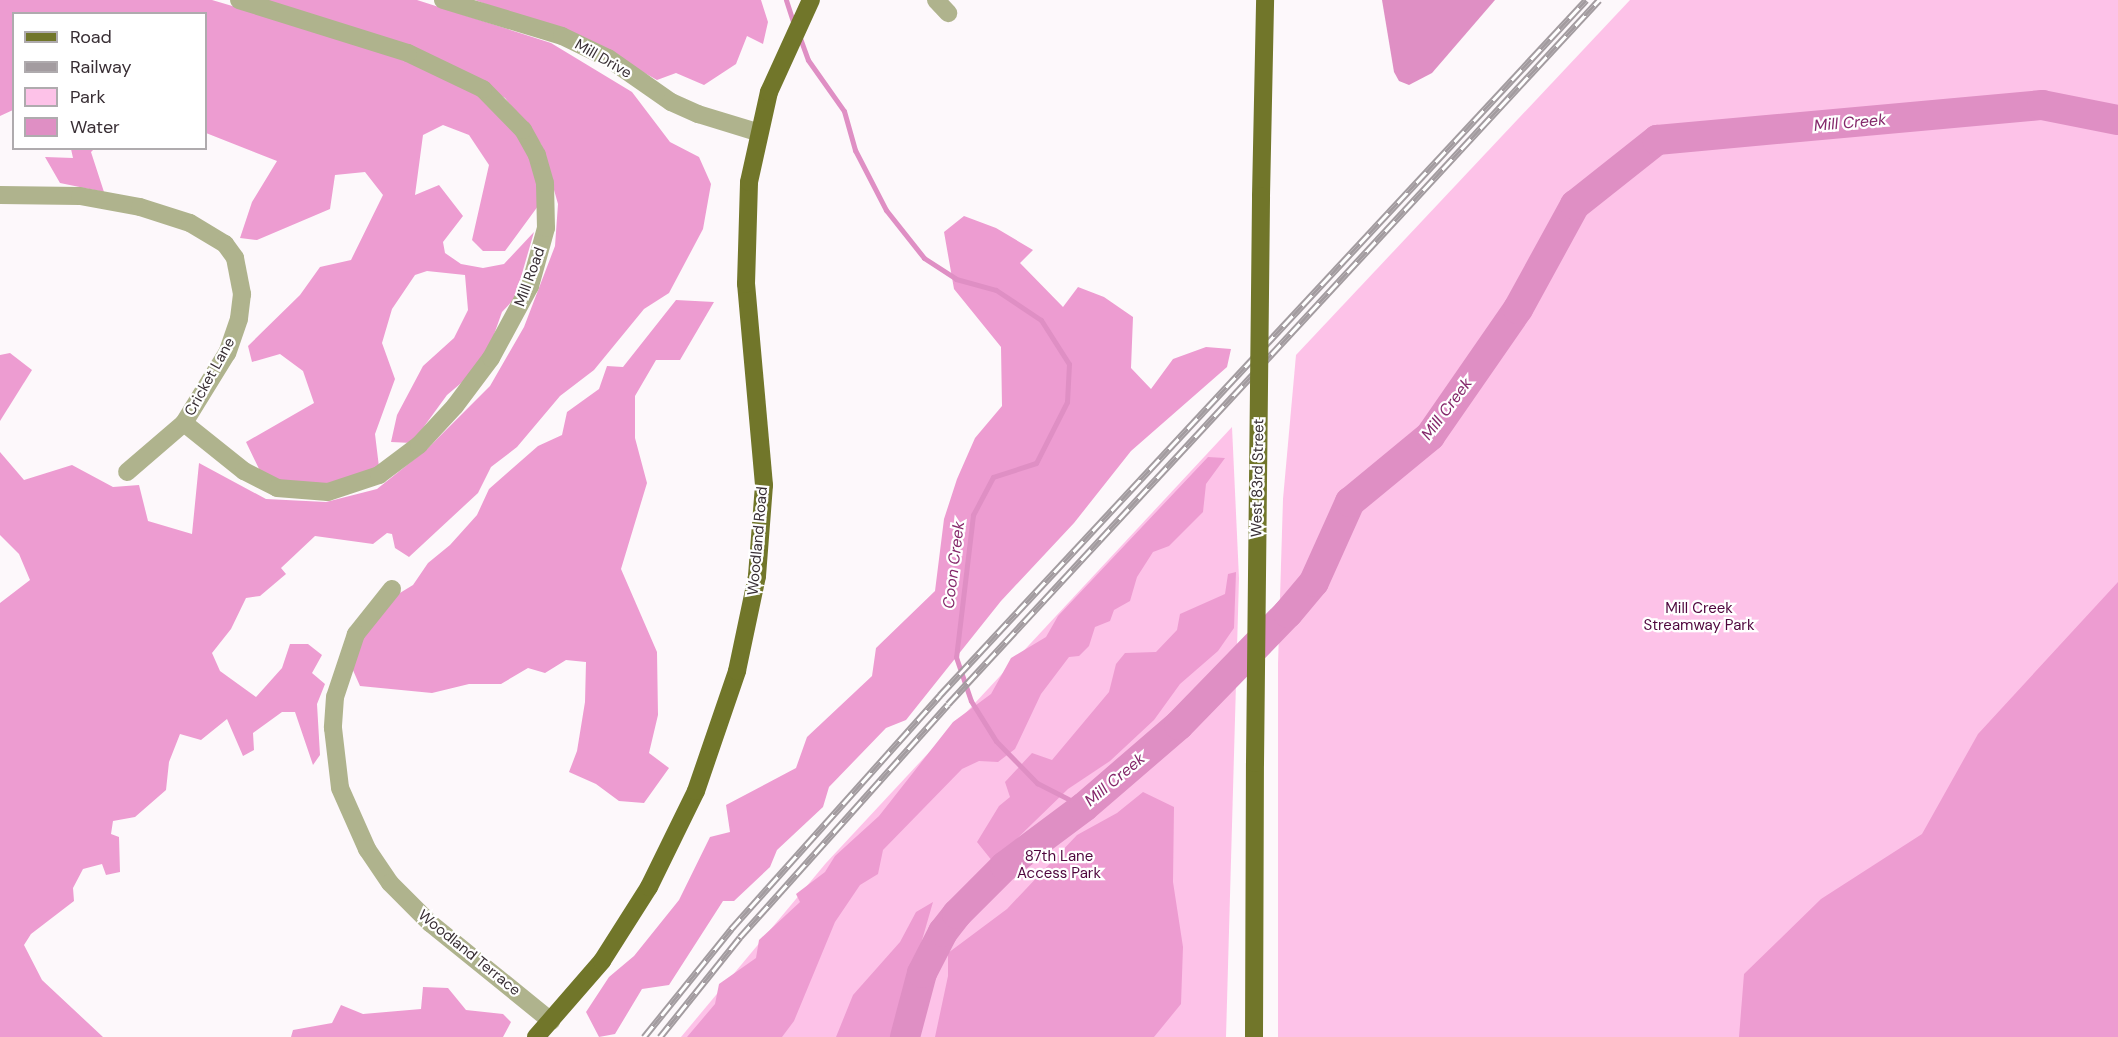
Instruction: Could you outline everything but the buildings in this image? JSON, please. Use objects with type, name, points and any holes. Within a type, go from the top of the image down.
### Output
[{"type":"main road","name":"Woodland Road","points":[[536,1037],[608,952],[666,856],[715,742],[743,647],[757,576],[764,507],[763,445],[745,242],[758,132],[769,92],[811,0]]},
{"type":"main road","name":"West 83rd Street","points":[[1254,1037],[1261,196],[1265,0]]},
{"type":"street","name":"Mill Road","points":[[184,423],[244,471],[277,488],[328,492],[379,476],[419,445],[455,406],[491,358],[530,286],[546,228],[545,183],[537,155],[523,130],[483,89],[408,53],[239,0]]},
{"type":"street","name":"Mill Drive","points":[[442,0],[562,36],[608,58],[671,102],[698,114],[758,132]]},
{"type":"street","name":"Cricket Lane","points":[[0,195],[80,196],[140,207],[190,223],[225,244],[235,258],[242,277],[239,319],[227,353],[184,423],[127,472]]},
{"type":"street","name":"Woodland Terrace","points":[[392,589],[356,634],[335,697],[333,728],[340,788],[367,849],[390,884],[430,923],[502,978],[550,1021]]},
{"type":"green space","points":[[0,0],[212,0],[374,48],[474,90],[520,135],[536,169],[541,202],[505,251],[483,251],[472,240],[489,165],[469,135],[443,125],[423,135],[415,195],[439,185],[463,216],[443,242],[445,253],[461,264],[483,268],[504,264],[534,232],[515,298],[502,312],[491,343],[473,373],[447,395],[412,443],[391,442],[397,415],[423,366],[454,338],[468,310],[465,275],[427,271],[415,275],[392,309],[382,343],[395,379],[375,434],[379,467],[337,484],[284,486],[260,471],[246,442],[314,403],[303,371],[280,354],[252,362],[248,346],[300,295],[320,267],[351,260],[383,195],[365,172],[335,175],[330,209],[257,240],[240,238],[252,202],[277,161],[207,133],[207,12],[12,12],[12,110],[0,116]]},
{"type":"green space","points":[[264,0],[417,0],[551,43],[632,92],[670,142],[699,157],[711,184],[703,229],[669,293],[644,309],[594,370],[560,396],[517,447],[491,467],[478,493],[409,557],[395,548],[392,534],[387,533],[373,544],[315,536],[281,568],[286,574],[260,596],[246,598],[231,629],[212,653],[220,671],[256,697],[282,668],[290,644],[308,644],[322,655],[312,673],[325,684],[317,704],[320,755],[313,765],[295,712],[282,712],[253,733],[254,750],[243,756],[227,719],[201,740],[180,734],[169,762],[166,790],[135,817],[113,821],[111,834],[119,837],[120,872],[106,875],[102,864],[83,869],[73,888],[74,901],[31,934],[24,945],[42,980],[103,1037],[0,1037],[0,603],[30,580],[19,554],[0,535],[0,452],[24,480],[72,465],[113,487],[139,485],[148,521],[192,534],[199,463],[266,499],[326,502],[377,489],[426,450],[490,386],[524,327],[555,246],[558,204],[541,144],[505,98],[429,54]]},
{"type":"green space","points":[[475,0],[761,0],[768,22],[763,44],[747,36],[736,64],[704,85],[676,73],[657,80],[595,45]]},
{"type":"green space","name":"Mill Creek Streamway Park","points":[[1630,0],[2118,0],[2118,1037],[1278,1037],[1278,664],[1283,499],[1296,355]]},
{"type":"green space","points":[[71,150],[93,150],[91,152],[104,192],[60,183],[45,157],[73,158]]},
{"type":"green space","points":[[964,216],[996,228],[1033,250],[1020,263],[1063,307],[1078,287],[1104,297],[1133,317],[1131,368],[1151,389],[1173,359],[1206,347],[1231,349],[1227,367],[1131,451],[1074,523],[1001,601],[906,720],[886,728],[829,787],[823,807],[777,850],[770,867],[734,901],[723,901],[669,985],[642,989],[615,1034],[599,1037],[586,1012],[609,977],[634,956],[679,900],[710,837],[730,832],[726,805],[796,768],[807,737],[872,676],[876,648],[935,591],[944,519],[957,479],[975,438],[1002,406],[1001,347],[954,289],[944,232]]},
{"type":"green space","points":[[676,300],[714,302],[680,360],[656,360],[635,396],[635,438],[647,483],[621,569],[657,652],[658,715],[649,753],[669,768],[644,803],[619,801],[596,784],[569,772],[577,751],[585,702],[586,662],[566,660],[545,673],[528,668],[501,684],[469,684],[432,693],[360,686],[352,668],[364,634],[390,599],[413,585],[428,563],[450,545],[477,515],[489,489],[538,446],[562,435],[567,412],[599,389],[607,366],[623,367]]},
{"type":"green space","points":[[10,353],[32,370],[0,421],[0,355]]},
{"type":"green space","name":"87th Lane Access Park","points":[[1232,427],[1239,578],[1226,1037],[681,1037],[826,863]]},
{"type":"green space","points":[[1208,457],[1225,458],[1206,484],[1203,512],[1169,546],[1153,552],[1137,577],[1130,601],[1114,610],[1110,621],[1095,627],[1089,646],[1079,656],[1069,657],[1041,694],[1015,749],[998,762],[979,761],[962,769],[883,850],[878,874],[860,885],[835,922],[794,1021],[782,1037],[687,1037],[715,1004],[719,984],[756,958],[759,940],[800,902],[796,894],[825,872],[835,856],[879,816],[953,722],[991,694],[1011,658],[1046,637],[1058,616]]},
{"type":"green space","points":[[1236,572],[1234,628],[1218,651],[1180,684],[1154,720],[1110,761],[1068,789],[993,862],[977,842],[999,806],[1010,797],[1005,782],[1032,753],[1052,760],[1109,692],[1116,664],[1125,653],[1156,652],[1177,630],[1180,614],[1225,594],[1228,574]]},
{"type":"green space","points":[[2118,582],[2118,1037],[1739,1037],[1744,974],[1821,899],[1922,834],[1978,734]]},
{"type":"green space","points":[[1143,792],[1174,807],[1173,882],[1183,947],[1181,1004],[1154,1037],[935,1037],[948,976],[948,953],[1007,909],[1077,835],[1117,813]]},
{"type":"green space","points":[[933,902],[912,975],[900,1037],[836,1037],[853,995],[900,942],[916,912]]},
{"type":"green space","points":[[423,987],[448,988],[466,1010],[503,1014],[511,1022],[503,1037],[291,1037],[293,1030],[332,1023],[341,1005],[363,1014],[421,1009]]},
{"type":"water","points":[[1382,0],[1495,0],[1432,73],[1409,85],[1399,81],[1394,72]]},
{"type":"waterway","name":"Coon Creek","points":[[786,0],[794,24]]},
{"type":"waterway","name":"Coon Creek","points":[[800,38],[808,60],[844,111],[855,150],[886,210],[924,258],[956,279],[996,290],[1041,320],[1069,364],[1067,402],[1036,463],[993,477],[973,515],[956,657],[971,701],[996,741],[1037,783],[1084,807]]},
{"type":"waterway","name":"Mill Creek","points":[[905,1037],[922,973],[943,932],[957,914],[1005,866],[1084,807],[1179,725],[1288,613],[1314,582],[1350,502],[1430,436],[1518,309],[1575,205],[1657,140],[2042,105],[2118,120]]},
{"type":"railway","points":[[644,1037],[731,929],[940,695],[1586,0]]},
{"type":"railway","points":[[660,1037],[740,937],[948,704],[1599,0]]}]
